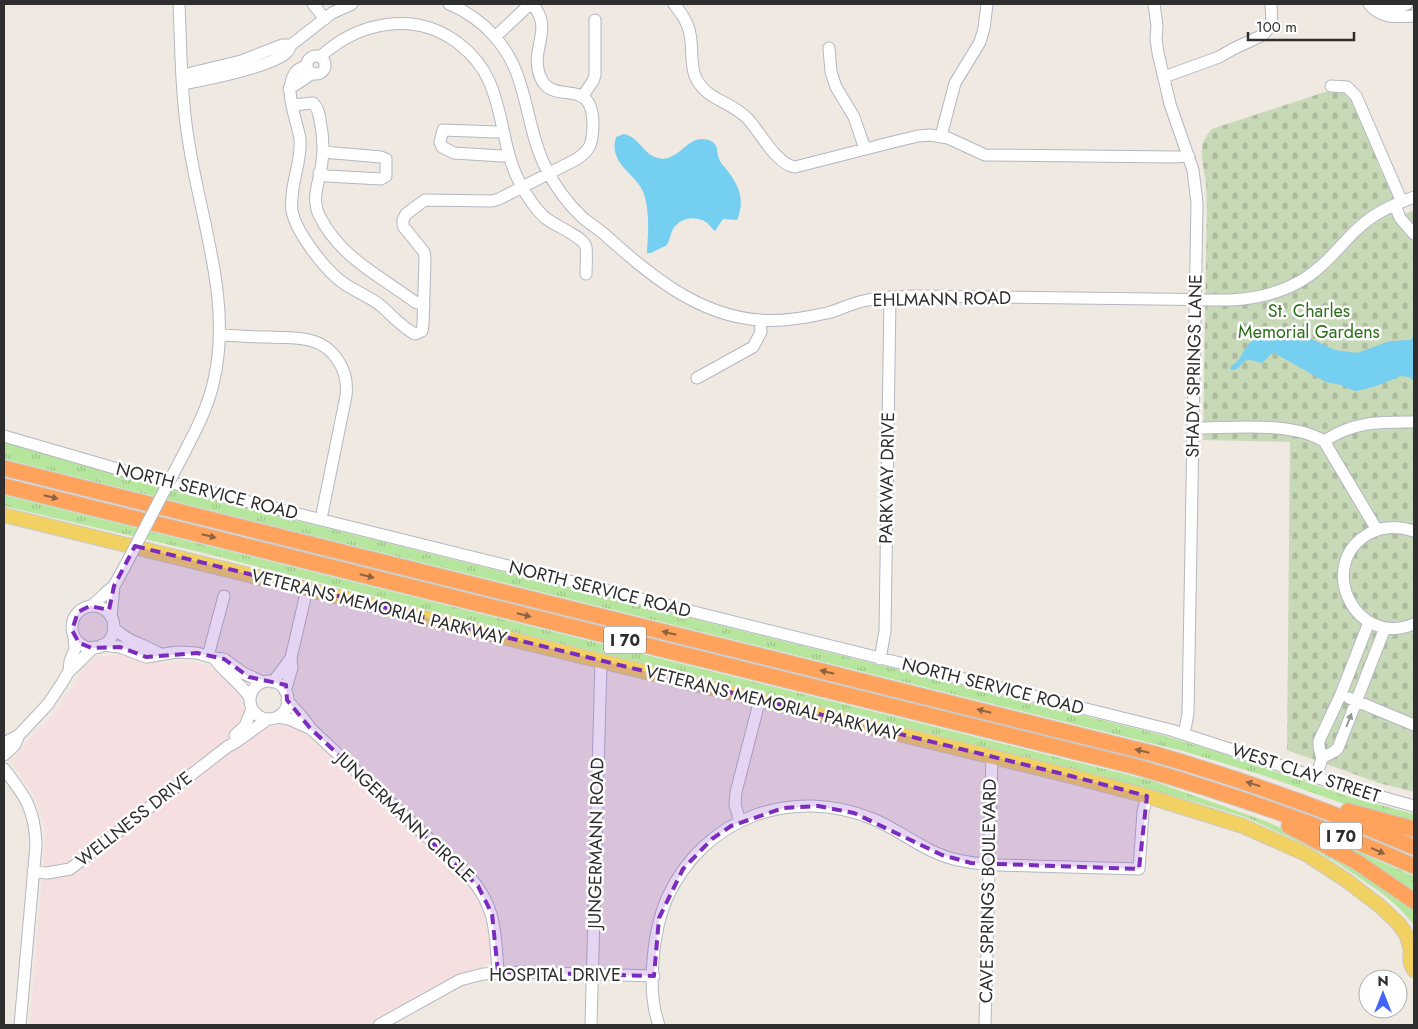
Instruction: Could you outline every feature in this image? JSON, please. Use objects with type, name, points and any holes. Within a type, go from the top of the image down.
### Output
[{"type":"highway","name":"I 70","points":[[4,468],[1104,741],[1189,764],[1299,800],[1414,847]]},
{"type":"highway","name":"I 70","points":[[4,486],[1128,765],[1186,781],[1361,843],[1414,866]]},
{"type":"highway","points":[[1299,800],[1358,813],[1414,829]]},
{"type":"highway","points":[[1267,810],[1284,823],[1367,868],[1414,901]]},
{"type":"main road","name":"VETERANS MEMORIAL PARKWAY","points":[[4,515],[992,756],[1147,796],[1243,826],[1306,854],[1366,894],[1399,924],[1407,936],[1413,948],[1411,962],[1414,970]]},
{"type":"main road","points":[[1399,924],[1414,932]]},
{"type":"street","points":[[4,755],[14,746],[19,735],[48,704],[69,671],[78,664],[84,655],[109,640],[114,586],[206,408],[214,380],[220,335],[217,288],[188,143],[180,4]]},
{"type":"street","points":[[314,4],[324,20]]},
{"type":"street","points":[[183,80],[295,43],[324,20],[352,4]]},
{"type":"street","name":"EHLMANN ROAD","points":[[449,4],[477,20],[495,37],[504,49],[516,70],[535,141],[549,174],[560,192],[583,218],[667,286],[687,299],[715,311],[734,316],[760,320],[801,318],[828,313],[863,301],[915,296],[1246,299],[1274,294],[1293,286],[1323,265],[1363,224],[1376,214],[1414,197]]},
{"type":"street","points":[[495,37],[531,4],[541,17],[542,24],[542,32],[538,44],[539,75],[541,80],[544,85],[553,90],[572,92],[590,104],[592,110],[591,144],[587,152],[577,159],[522,187],[508,196],[492,201],[425,200],[406,214],[403,226],[424,252],[425,259],[422,331],[415,334],[408,330],[373,300],[339,280],[324,264],[296,224],[292,212],[292,194],[300,141],[291,84],[295,73],[314,64],[331,47],[369,28],[403,23],[419,25],[437,30],[452,39],[468,51],[481,66],[489,81],[515,174],[522,187],[544,217],[581,240],[586,246],[586,274]]},
{"type":"street","points":[[674,4],[688,25],[691,35],[692,64],[702,86],[709,95],[735,108],[747,118],[779,158],[789,166],[795,167],[864,148],[918,136],[941,136],[985,155],[1172,158],[1189,156]]},
{"type":"street","points":[[941,136],[954,83],[980,42],[986,14],[986,4]]},
{"type":"street","name":"SHADY SPRINGS LANE","points":[[1154,4],[1156,39],[1164,77],[1170,104],[1189,156],[1196,187],[1197,203],[1188,714],[1184,734]]},
{"type":"street","points":[[1164,77],[1218,58],[1233,48],[1263,35],[1272,24],[1271,4]]},
{"type":"street","points":[[1371,5],[1393,10],[1407,4]]},
{"type":"street","points":[[1371,5],[1386,16],[1414,16]]},
{"type":"street","points":[[582,97],[595,75],[595,20]]},
{"type":"street","points":[[295,43],[314,64]]},
{"type":"street","points":[[829,48],[831,72],[836,87],[854,117],[864,148]]},
{"type":"street","points":[[1331,86],[1347,87],[1356,96],[1398,204],[1400,218],[1413,232]]},
{"type":"street","points":[[293,105],[313,103],[317,108],[322,126],[323,152],[315,191],[315,203],[320,216],[348,255],[415,302],[424,305]]},
{"type":"street","points":[[503,130],[496,132],[444,130],[440,142],[442,148],[454,153],[502,156],[509,154]]},
{"type":"street","points":[[319,173],[327,176],[381,179],[386,176],[386,160],[381,157],[323,152]]},
{"type":"street","name":"PARKWAY DRIVE","points":[[880,659],[885,631],[890,297]]},
{"type":"street","points":[[697,378],[753,347],[761,332],[760,320]]},
{"type":"street","points":[[220,335],[311,340],[334,354],[343,367],[347,383],[346,396],[321,520]]},
{"type":"street","points":[[1324,441],[1338,432],[1373,422],[1414,422]]},
{"type":"street","points":[[1194,428],[1282,428],[1313,435],[1324,441],[1376,530]]},
{"type":"street","name":"NORTH SERVICE ROAD","points":[[4,436],[128,472],[1198,738]]},
{"type":"street","points":[[1414,532],[1406,528],[1391,527],[1376,530],[1364,537],[1353,547],[1346,559],[1343,573],[1344,588],[1349,601],[1357,613],[1369,622],[1385,628],[1399,628],[1414,624]]},
{"type":"street","points":[[69,671],[70,661],[75,649],[72,625],[75,616],[81,609],[91,606],[114,586]]},
{"type":"street","points":[[211,657],[241,685],[260,716],[273,718],[284,711],[292,668],[291,658],[307,589]]},
{"type":"street","points":[[211,657],[224,596]]},
{"type":"street","points":[[91,606],[104,610],[128,640],[160,654]]},
{"type":"street","points":[[1316,778],[1322,758],[1319,741],[1341,694],[1369,622]]},
{"type":"street","points":[[1322,758],[1335,752],[1338,748],[1385,628]]},
{"type":"street","points":[[74,637],[83,645],[120,647],[146,657],[188,652],[224,659],[243,673],[280,685],[286,695]]},
{"type":"street","points":[[251,703],[254,688],[268,682],[291,658]]},
{"type":"street","name":"JUNGERMANN ROAD","points":[[591,1025],[601,661]]},
{"type":"street","points":[[1341,694],[1414,725]]},
{"type":"street","name":"JUNGERMANN CIRCLE","points":[[286,695],[295,710],[307,721],[310,728]]},
{"type":"street","points":[[740,821],[735,805],[736,792],[760,699]]},
{"type":"street","name":"WELLNESS DRIVE","points":[[227,746],[232,738],[245,726],[251,703]]},
{"type":"street","name":"WELLNESS DRIVE","points":[[33,872],[47,873],[70,869],[227,746],[273,718]]},
{"type":"street","name":"JUNGERMANN CIRCLE","points":[[273,718],[289,719],[310,728],[478,886],[492,914],[498,972]]},
{"type":"street","points":[[4,743],[19,735]]},
{"type":"street","name":"WEST CLAY STREET","points":[[1198,738],[1316,778],[1414,806]]},
{"type":"street","name":"CAVE SPRINGS BOULEVARD","points":[[985,1025],[992,756]]},
{"type":"street","points":[[4,769],[23,794],[32,814],[36,845],[20,1025]]},
{"type":"street","points":[[660,1025],[656,1016],[654,1002],[654,950],[663,906],[677,878],[694,855],[712,839],[740,821],[769,810],[793,806],[818,806],[834,808],[874,819],[948,857],[972,863],[1139,868],[1143,812],[1147,796]]},
{"type":"street","name":"HOSPITAL DRIVE","points":[[379,1025],[460,980],[483,974],[498,972],[654,976]]},
{"type":"highlighted area","points":[[135,546],[1071,776],[1147,796],[1139,869],[971,863],[942,855],[854,813],[818,806],[783,808],[731,826],[712,839],[683,869],[659,918],[654,976],[498,972],[492,914],[478,886],[310,728],[287,700],[286,685],[249,677],[224,659],[197,653],[146,657],[120,647],[92,648],[79,643],[72,630],[78,612],[90,606],[109,610],[114,586]]},
{"type":"shaded area","points":[[122,652],[144,661],[167,663],[187,661],[207,665],[222,675],[237,689],[241,696],[244,715],[267,727],[280,725],[293,727],[323,747],[464,877],[471,886],[482,905],[488,922],[491,958],[489,964],[448,978],[364,1025],[30,1025],[46,833],[35,797],[15,766],[14,760],[60,706],[89,661],[99,657],[119,655]]},
{"type":"green space","name":"St. Charles Memorial Gardens","points":[[1331,90],[1344,91],[1354,100],[1381,171],[1405,214],[1414,210],[1414,792],[1379,783],[1287,750],[1290,442],[1203,440],[1207,205],[1202,155],[1204,142],[1212,129]]},
{"type":"green space","points":[[4,442],[238,506],[1162,735],[1350,797],[1414,814],[1414,824],[1356,808],[1262,775],[1183,751],[4,459]]},
{"type":"green space","points":[[4,495],[1153,781],[1268,822],[1312,843],[1401,897],[1414,911],[1414,925],[1383,894],[1310,847],[1248,818],[1206,805],[1090,773],[515,632],[200,552],[4,506]]},
{"type":"green space","points":[[1345,846],[1414,876],[1414,894],[1344,848]]},
{"type":"water","points":[[624,134],[634,139],[653,156],[665,159],[676,154],[691,142],[703,139],[713,142],[720,161],[735,182],[740,194],[741,206],[737,220],[723,219],[715,231],[701,220],[692,218],[683,220],[673,229],[667,245],[647,253],[648,216],[644,194],[640,186],[619,162],[616,155],[616,137]]},
{"type":"water","points":[[1292,330],[1335,350],[1357,353],[1390,341],[1410,340],[1414,336],[1414,381],[1409,377],[1401,376],[1357,391],[1326,382],[1276,354],[1271,354],[1262,363],[1247,360],[1238,368],[1231,370],[1230,367],[1237,361],[1250,343],[1260,335]]}]
